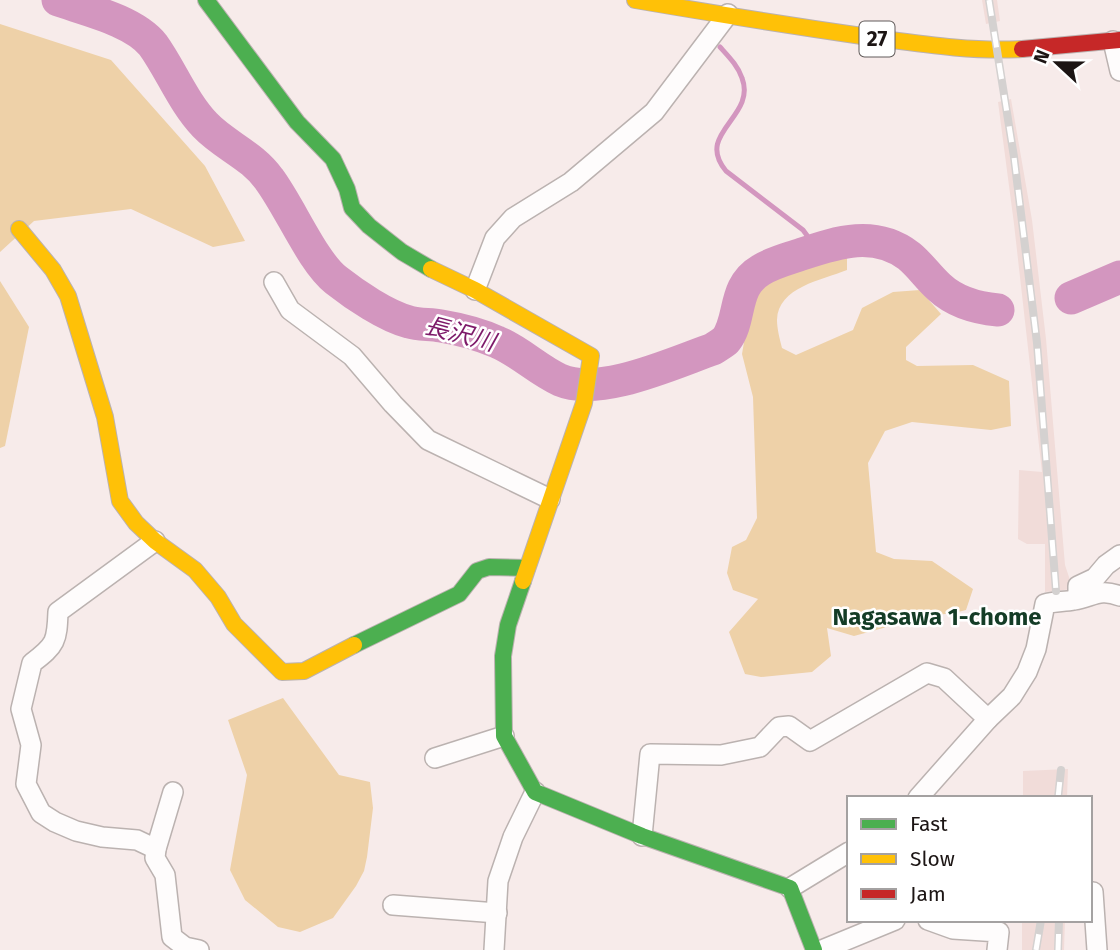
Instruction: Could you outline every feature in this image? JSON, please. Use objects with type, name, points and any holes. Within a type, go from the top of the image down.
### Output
[{"type":"street","points":[[206,0],[297,122],[333,159],[348,189],[352,208],[369,226],[402,252],[442,276],[475,290],[591,356],[584,403],[508,625],[503,656],[504,736],[535,792],[642,836],[790,888],[814,950]]},
{"type":"street","name":"27","points":[[635,0],[876,38],[984,51],[1117,40]]},
{"type":"street","points":[[475,290],[495,238],[513,218],[571,182],[654,112],[728,14]]},
{"type":"street","points":[[1117,40],[1120,71]]},
{"type":"street","points":[[19,229],[53,270],[68,296],[105,417],[120,501],[136,523],[155,541],[195,570],[218,597],[234,624],[282,672],[304,671],[413,618],[459,594],[477,571],[489,567],[527,568]]},
{"type":"street","points":[[274,282],[290,310],[352,356],[428,440],[551,499]]},
{"type":"street","points":[[155,541],[58,611],[58,639],[32,663],[21,709],[31,745],[26,784],[41,813],[76,831],[102,837],[137,840],[156,849]]},
{"type":"street","points":[[1078,600],[1078,586],[1096,578],[1106,565],[1120,555]]},
{"type":"street","points":[[920,796],[1012,696],[1027,672],[1036,649],[1043,606],[1047,603],[1078,600],[1092,593],[1120,596]]},
{"type":"street","points":[[642,836],[650,754],[721,755],[760,747],[779,727],[789,726],[810,741],[927,673],[944,678],[988,719]]},
{"type":"street","points":[[435,758],[504,736]]},
{"type":"street","points":[[173,792],[155,858],[165,875],[172,937],[185,947],[199,950]]},
{"type":"street","points":[[495,950],[498,881],[513,837],[535,792]]},
{"type":"street","points":[[790,888],[847,853]]},
{"type":"street","points":[[1093,892],[1097,950]]},
{"type":"street","points":[[393,905],[497,913]]},
{"type":"street","points":[[822,950],[890,922]]},
{"type":"street","points":[[934,922],[953,929],[999,932],[996,950]]},
{"type":"shaded area","points":[[982,0],[997,0],[1000,21],[986,24]]},
{"type":"shaded area","points":[[0,24],[111,60],[205,166],[245,241],[213,247],[131,209],[34,221],[0,252]]},
{"type":"shaded area","points":[[1011,99],[1032,220],[1046,339],[1065,565],[1073,589],[1045,592],[1045,544],[1027,544],[1018,539],[1019,470],[1042,472],[998,102]]},
{"type":"shaded area","points":[[847,257],[847,270],[803,286],[785,300],[779,309],[777,320],[782,348],[796,355],[853,330],[862,308],[893,292],[920,290],[941,314],[906,347],[906,360],[917,366],[973,365],[1009,381],[1011,426],[991,430],[912,422],[885,431],[868,463],[876,552],[894,559],[932,561],[973,589],[966,610],[909,618],[854,636],[827,628],[831,656],[812,672],[761,677],[745,674],[729,632],[758,599],[733,590],[727,573],[732,547],[746,540],[757,518],[753,397],[742,354],[750,307],[762,283],[788,269]]},
{"type":"shaded area","points":[[0,281],[29,327],[5,446],[0,448]]},
{"type":"shaded area","points":[[283,698],[339,775],[370,782],[373,808],[364,871],[356,886],[333,918],[300,932],[278,927],[245,900],[230,870],[247,775],[228,720]]},
{"type":"shaded area","points":[[1068,769],[1067,796],[1023,796],[1023,771]]},
{"type":"shaded area","points":[[1022,922],[1065,922],[1064,950],[1022,950]]},
{"type":"waterway","name":"長沢川","points":[[58,0],[122,23],[153,45],[197,116],[262,171],[318,260],[336,280],[391,315],[413,323],[462,330],[497,342],[560,380],[576,384],[615,381],[713,349],[726,340],[731,332],[741,294],[752,277],[776,263],[843,243],[870,241],[896,248],[909,256],[952,297],[974,306],[998,310]]},
{"type":"waterway","points":[[720,47],[738,69],[744,92],[741,104],[721,135],[717,146],[718,158],[726,171],[803,230],[817,249]]},
{"type":"waterway","name":"長沢川","points":[[1071,298],[1120,277]]},
{"type":"railway","points":[[989,0],[1014,157],[1037,343],[1056,591]]},
{"type":"railway","points":[[1058,796],[1061,770]]},
{"type":"railway","points":[[1036,950],[1041,922]]},
{"type":"railway","points":[[1058,950],[1059,922]]},
{"type":"traffic: fast","points":[[206,0],[297,122],[333,159],[347,189],[352,208],[369,226],[402,252],[431,269]]},
{"type":"traffic: fast","points":[[354,645],[459,594],[477,571],[489,567],[527,568]]},
{"type":"traffic: fast","points":[[523,581],[508,625],[503,656],[504,736],[535,792],[642,836],[790,888],[814,950]]},
{"type":"traffic: slow","points":[[635,0],[922,44],[1022,49]]},
{"type":"traffic: slow","points":[[19,229],[53,270],[68,296],[105,417],[120,501],[136,523],[155,541],[195,570],[218,597],[234,624],[282,672],[304,671],[354,645]]},
{"type":"traffic: slow","points":[[431,269],[475,290],[591,356],[584,403],[523,581]]},
{"type":"traffic: jam","points":[[1022,49],[1120,40]]},
{"type":"district","name":"Nagasawa 1-chome","points":[[937,617]]}]
